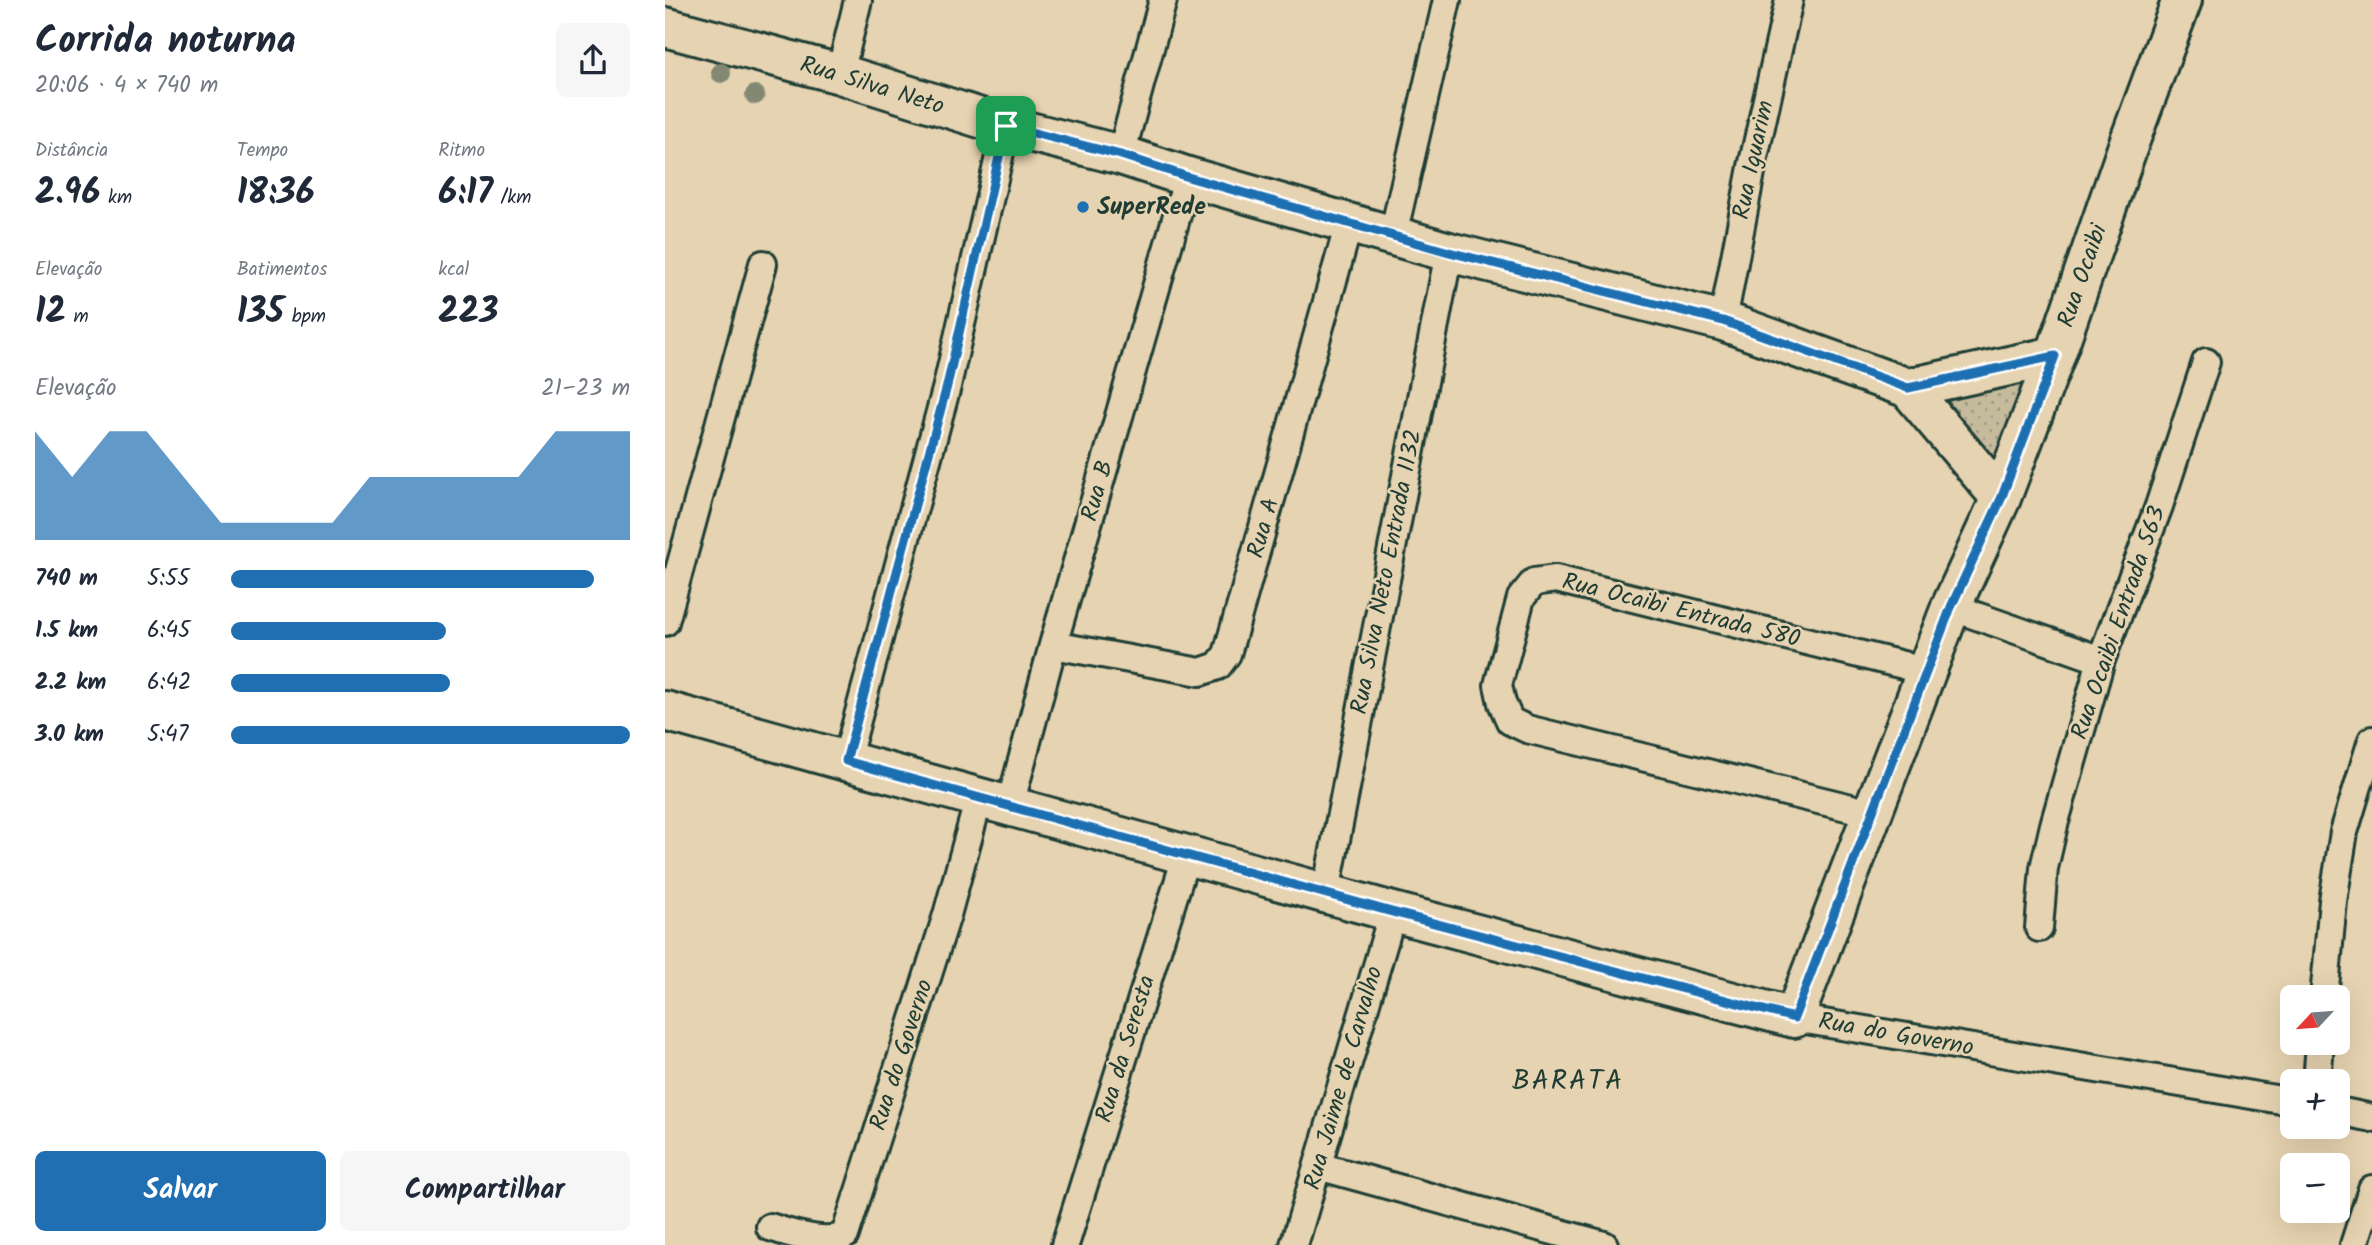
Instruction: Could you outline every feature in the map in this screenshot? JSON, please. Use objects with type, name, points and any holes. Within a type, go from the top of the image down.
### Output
[{"type":"street","points":[[840,74],[858,0]]},
{"type":"street","points":[[1121,155],[1163,0]]},
{"type":"street","points":[[1393,235],[1447,0]]},
{"type":"street","name":"Rua Iguarim","points":[[1723,321],[1752,167],[1789,0]]},
{"type":"street","name":"Rua Ocaibi","points":[[1794,1018],[1951,607],[2001,499],[2182,0]]},
{"type":"street","name":"Rua Silva Neto","points":[[665,27],[840,74],[1006,126],[1121,155],[1449,252],[1723,321],[1908,388]]},
{"type":"street","points":[[846,761],[947,386],[1006,126]]},
{"type":"street","name":"Rua B","points":[[994,802],[1053,645],[1188,177]]},
{"type":"street","name":"Rua A","points":[[1053,645],[1200,672],[1218,666],[1227,654],[1349,224]]},
{"type":"street","name":"Rua Silva Neto Entrada 1132","points":[[1326,892],[1449,252]]},
{"type":"street","points":[[665,622],[763,264]]},
{"type":"street","points":[[2001,499],[1908,388],[2055,356]]},
{"type":"street","name":"Rua Ocaibi Entrada 563","points":[[2039,928],[2044,868],[2101,660],[2159,506],[2206,362]]},
{"type":"street","name":"Rua Ocaibi Entrada 580","points":[[1870,816],[1851,808],[1527,729],[1510,720],[1501,704],[1498,685],[1521,598],[1534,582],[1556,579],[1903,665],[1926,674]]},
{"type":"street","points":[[1951,607],[2101,660]]},
{"type":"street","name":"Rua do Governo","points":[[665,711],[1392,912],[1794,1018],[2280,1100]]},
{"type":"street","points":[[2325,985],[2333,901],[2344,832],[2372,740]]},
{"type":"street","name":"Rua do Governo","points":[[770,1227],[826,1244],[838,1241],[845,1235],[947,915],[994,802]]},
{"type":"street","name":"Rua da Seresta","points":[[1065,1245],[1188,854]]},
{"type":"street","name":"Rua Jaime de Carvalho","points":[[1294,1245],[1392,912]]},
{"type":"street","points":[[2350,1113],[2372,1118]]},
{"type":"street","points":[[1318,1166],[1538,1236],[1604,1245]]},
{"type":"street","points":[[2354,1245],[2372,1189]]},
{"type":"shaded area","points":[[2032,377],[1995,469],[1947,399]]},
{"type":"place","name":"SuperRede","points":[[1083,207]]},
{"type":"district","name":"BARATA","points":[[1568,1081]]},
{"type":"route","points":[[1006,126],[1121,155],[1449,252],[1723,321],[1908,388],[2055,356],[2001,499],[1951,607],[1794,1018],[1392,912],[846,761],[947,386],[1006,126]]}]
